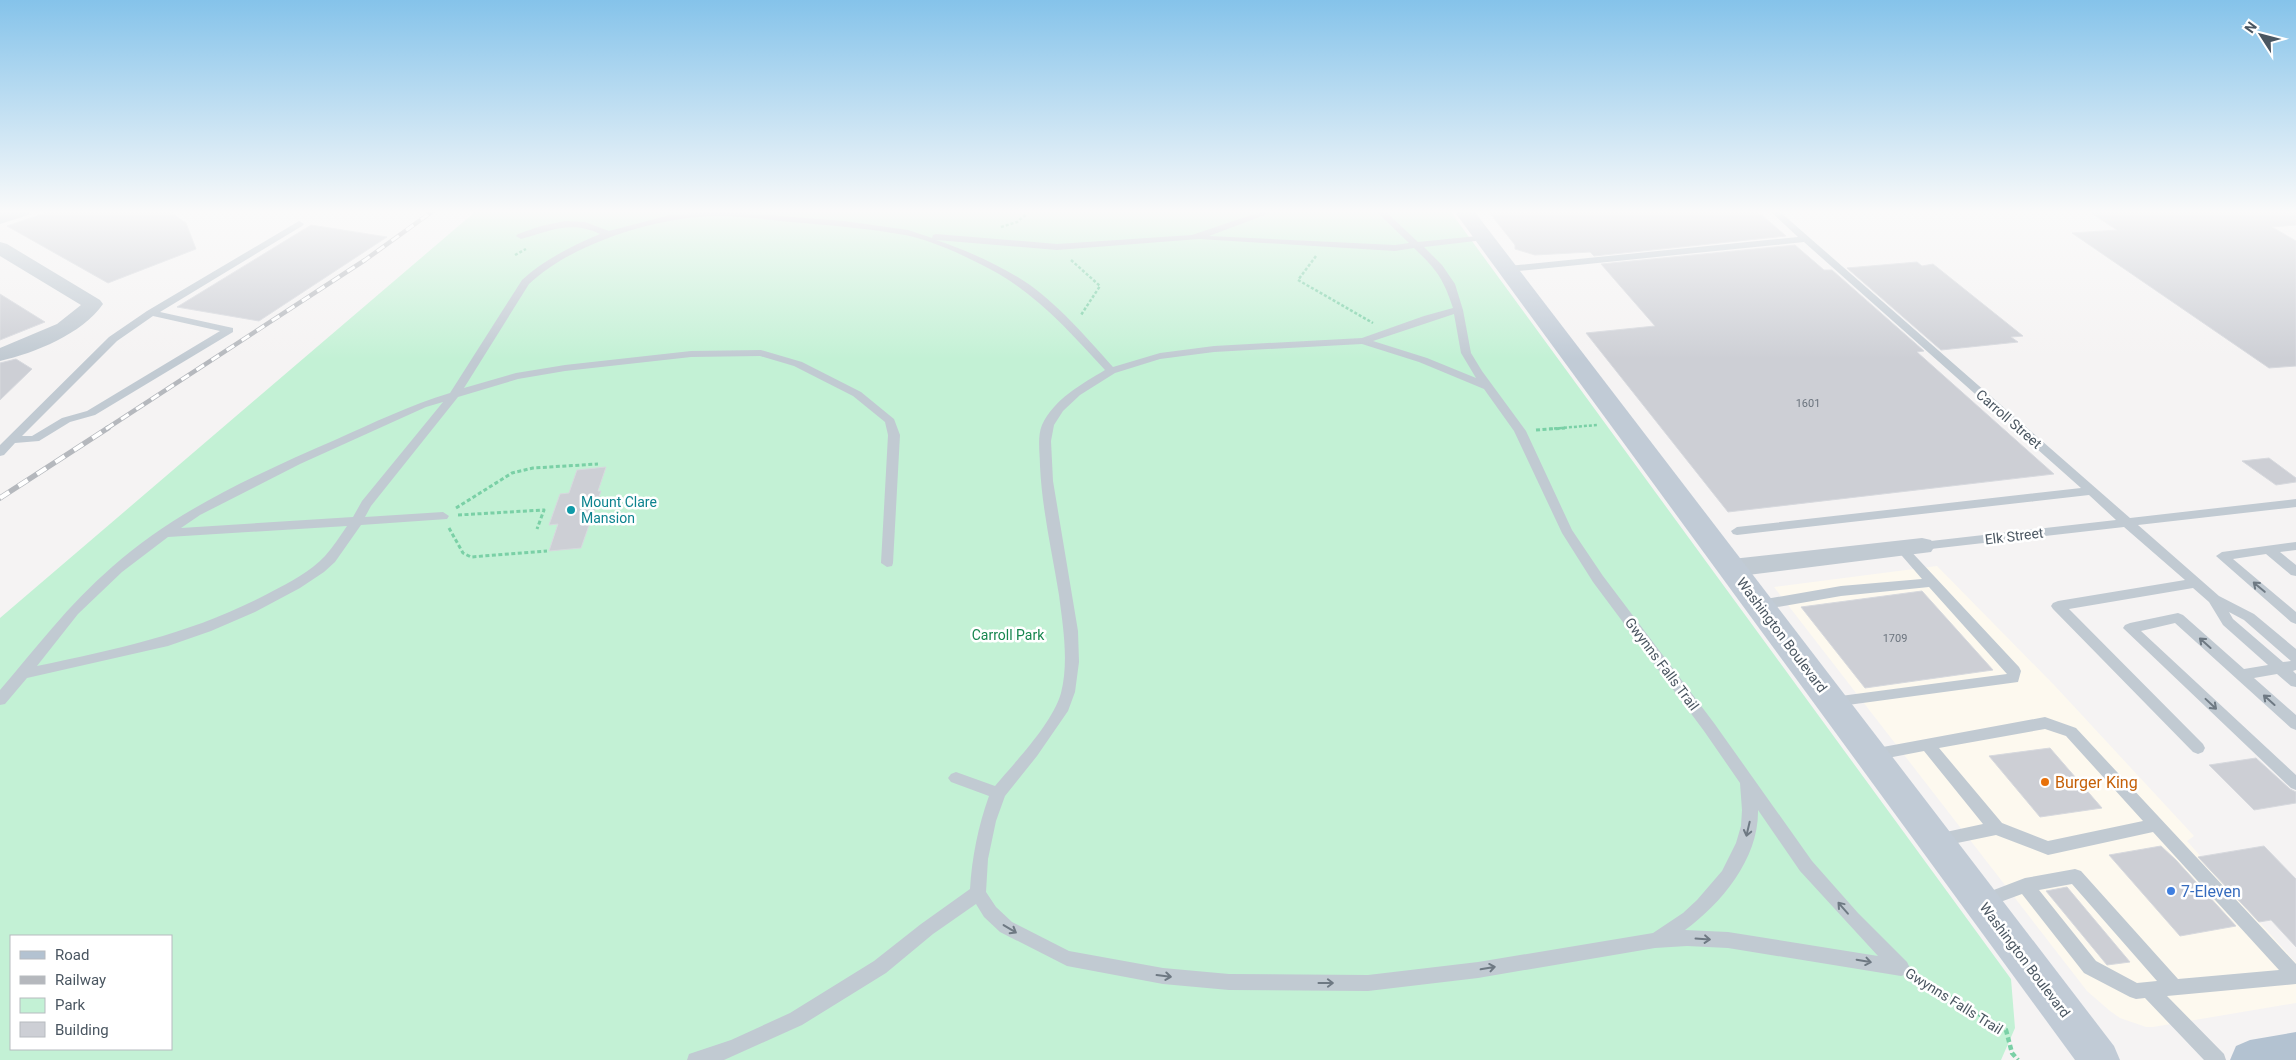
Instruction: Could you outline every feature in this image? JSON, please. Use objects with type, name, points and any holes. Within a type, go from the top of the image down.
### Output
[{"type":"main road","name":"Washington Boulevard","points":[[1502,260],[2100,1060]]},
{"type":"street","points":[[0,355],[43,338],[87,314],[93,304],[18,260]]},
{"type":"street","name":"Elk Street","points":[[1732,568],[1912,548]]},
{"type":"lane","points":[[0,452],[113,340],[151,313],[238,260]]},
{"type":"lane","points":[[22,674],[168,641],[206,628],[250,609],[295,585],[319,569],[330,559],[356,523],[366,504],[456,393],[525,282],[551,260]]},
{"type":"lane","points":[[979,260],[1000,270],[1022,284],[1069,325],[1112,371]]},
{"type":"lane","name":"Gwynns Falls Trail","points":[[1432,260],[1439,267],[1450,284],[1458,310],[1466,352],[1486,386],[1520,431],[1566,530],[1598,579],[1708,727],[1806,866],[1852,918],[1901,968]]},
{"type":"lane","points":[[1508,269],[1592,260]]},
{"type":"lane","name":"Carroll Street","points":[[1829,260],[2195,583],[2214,599],[2249,617],[2296,657]]},
{"type":"lane","points":[[1458,310],[1428,318],[1363,341],[1214,349],[1160,356],[1126,365],[1112,371],[1076,394],[1059,409],[1048,425],[1045,441],[1046,481],[1071,631],[1072,662],[1068,692],[1061,711],[1032,752],[998,793],[988,822],[980,859],[978,893],[990,912],[1006,927],[1066,958],[1163,976],[1229,982],[1368,983],[1478,970],[1655,940],[1687,938],[1728,940],[1901,968]]},
{"type":"lane","points":[[12,440],[35,439],[66,420],[91,413],[229,330],[151,313]]},
{"type":"lane","points":[[1363,341],[1423,360],[1486,386]]},
{"type":"lane","points":[[0,700],[73,611],[118,569],[196,512],[296,461],[422,405],[516,376],[692,354],[761,353],[798,364],[857,394],[890,420],[894,435],[887,563]]},
{"type":"lane","points":[[1737,531],[2091,491]]},
{"type":"lane","name":"Elk Street","points":[[1912,548],[2296,503]]},
{"type":"lane","points":[[165,533],[356,523],[443,516]]},
{"type":"lane","points":[[2296,546],[2222,556],[2296,619]]},
{"type":"lane","points":[[1832,702],[2013,678],[2014,671],[1932,582],[1912,548]]},
{"type":"lane","points":[[2268,550],[2296,572]]},
{"type":"lane","points":[[1760,605],[1842,592],[1932,582]]},
{"type":"lane","points":[[2195,583],[2058,606],[2198,748]]},
{"type":"lane","name":"Carroll Street","points":[[2214,599],[2228,622],[2296,682]]},
{"type":"lane","points":[[2296,724],[2178,618],[2130,628],[2296,784]]},
{"type":"lane","points":[[2241,675],[2296,664]]},
{"type":"lane","points":[[1872,755],[2044,723],[2071,732],[2296,976]]},
{"type":"lane","points":[[1927,744],[1996,828],[2048,848],[2156,825]]},
{"type":"lane","points":[[956,778],[998,793]]},
{"type":"lane","points":[[1655,940],[1688,920],[1710,898],[1727,876],[1745,841],[1749,826],[1751,815],[1746,781]]},
{"type":"lane","points":[[1935,840],[1996,828]]},
{"type":"lane","points":[[1982,902],[2025,885],[2076,876],[2174,988]]},
{"type":"lane","points":[[2025,885],[2090,967],[2136,991],[2296,976]]},
{"type":"lane","points":[[696,1060],[734,1048],[796,1019],[880,967],[927,929],[978,893]]},
{"type":"lane","points":[[2149,990],[2218,1060]]},
{"type":"path","points":[[1072,260],[1100,286],[1077,320]]},
{"type":"path","points":[[1313,260],[1298,280],[1389,332]]},
{"type":"path","points":[[1520,431],[1602,425]]},
{"type":"path","points":[[443,516],[512,472],[533,468],[598,464]]},
{"type":"path","points":[[443,516],[544,510],[537,529]]},
{"type":"path","points":[[443,516],[463,553],[467,556],[547,551]]},
{"type":"path","name":"Gwynns Falls Trail","points":[[1901,968],[2006,1030],[2012,1053],[2018,1060]]},
{"type":"shaded area","points":[[1937,566],[2055,686],[2194,836],[2187,841],[2296,963],[2296,1003],[2153,1027],[2146,1027],[2120,1018],[2110,1011],[2087,991],[1774,587]]},
{"type":"green space","name":"Carroll Park","points":[[418,260],[1486,260],[2011,979],[2015,1028],[2001,1060],[0,1060],[0,618]]},
{"type":"building","points":[[68,260],[166,260],[108,283]]},
{"type":"building","points":[[253,260],[351,260],[259,321],[177,307]]},
{"type":"building","points":[[1637,260],[1813,260],[1824,270],[1832,270],[1924,351],[1917,352],[2054,474],[1728,512],[1586,333],[1655,326],[1601,264]]},
{"type":"building","points":[[2112,260],[2296,260],[2296,366],[2269,368]]},
{"type":"building","points":[[1917,262],[1922,266],[1933,264],[2023,336],[2011,337],[2018,342],[1941,350],[1847,268]]},
{"type":"building","points":[[0,294],[45,322],[0,340]]},
{"type":"building","points":[[16,359],[32,369],[0,400],[0,363]]},
{"type":"building","points":[[2269,458],[2296,478],[2296,482],[2276,485],[2242,461]]},
{"type":"building","name":"Mount Clare Mansion","points":[[606,467],[598,491],[601,491],[581,548],[549,551],[558,524],[549,525],[560,494],[569,493],[577,470]]},
{"type":"building","points":[[1922,591],[1993,670],[1865,688],[1801,607]]},
{"type":"building","name":"Burger King","points":[[2050,748],[2102,808],[2040,817],[1989,756]]},
{"type":"building","points":[[2256,758],[2290,789],[2296,792],[2296,803],[2254,810],[2209,765]]},
{"type":"building","name":"7-Eleven","points":[[2161,846],[2236,926],[2180,936],[2109,855]]},
{"type":"building","points":[[2264,846],[2296,879],[2296,947],[2271,920],[2259,922],[2198,857]]},
{"type":"building","points":[[2067,887],[2130,962],[2107,965],[2046,891]]},
{"type":"railway","points":[[106,429],[364,260]]},
{"type":"railway","points":[[0,498],[108,428]]},
{"type":"place","name":"Mount Clare Mansion","points":[[571,510]]},
{"type":"place","name":"Burger King","points":[[2045,782]]},
{"type":"place","name":"7-Eleven","points":[[2171,891]]}]
